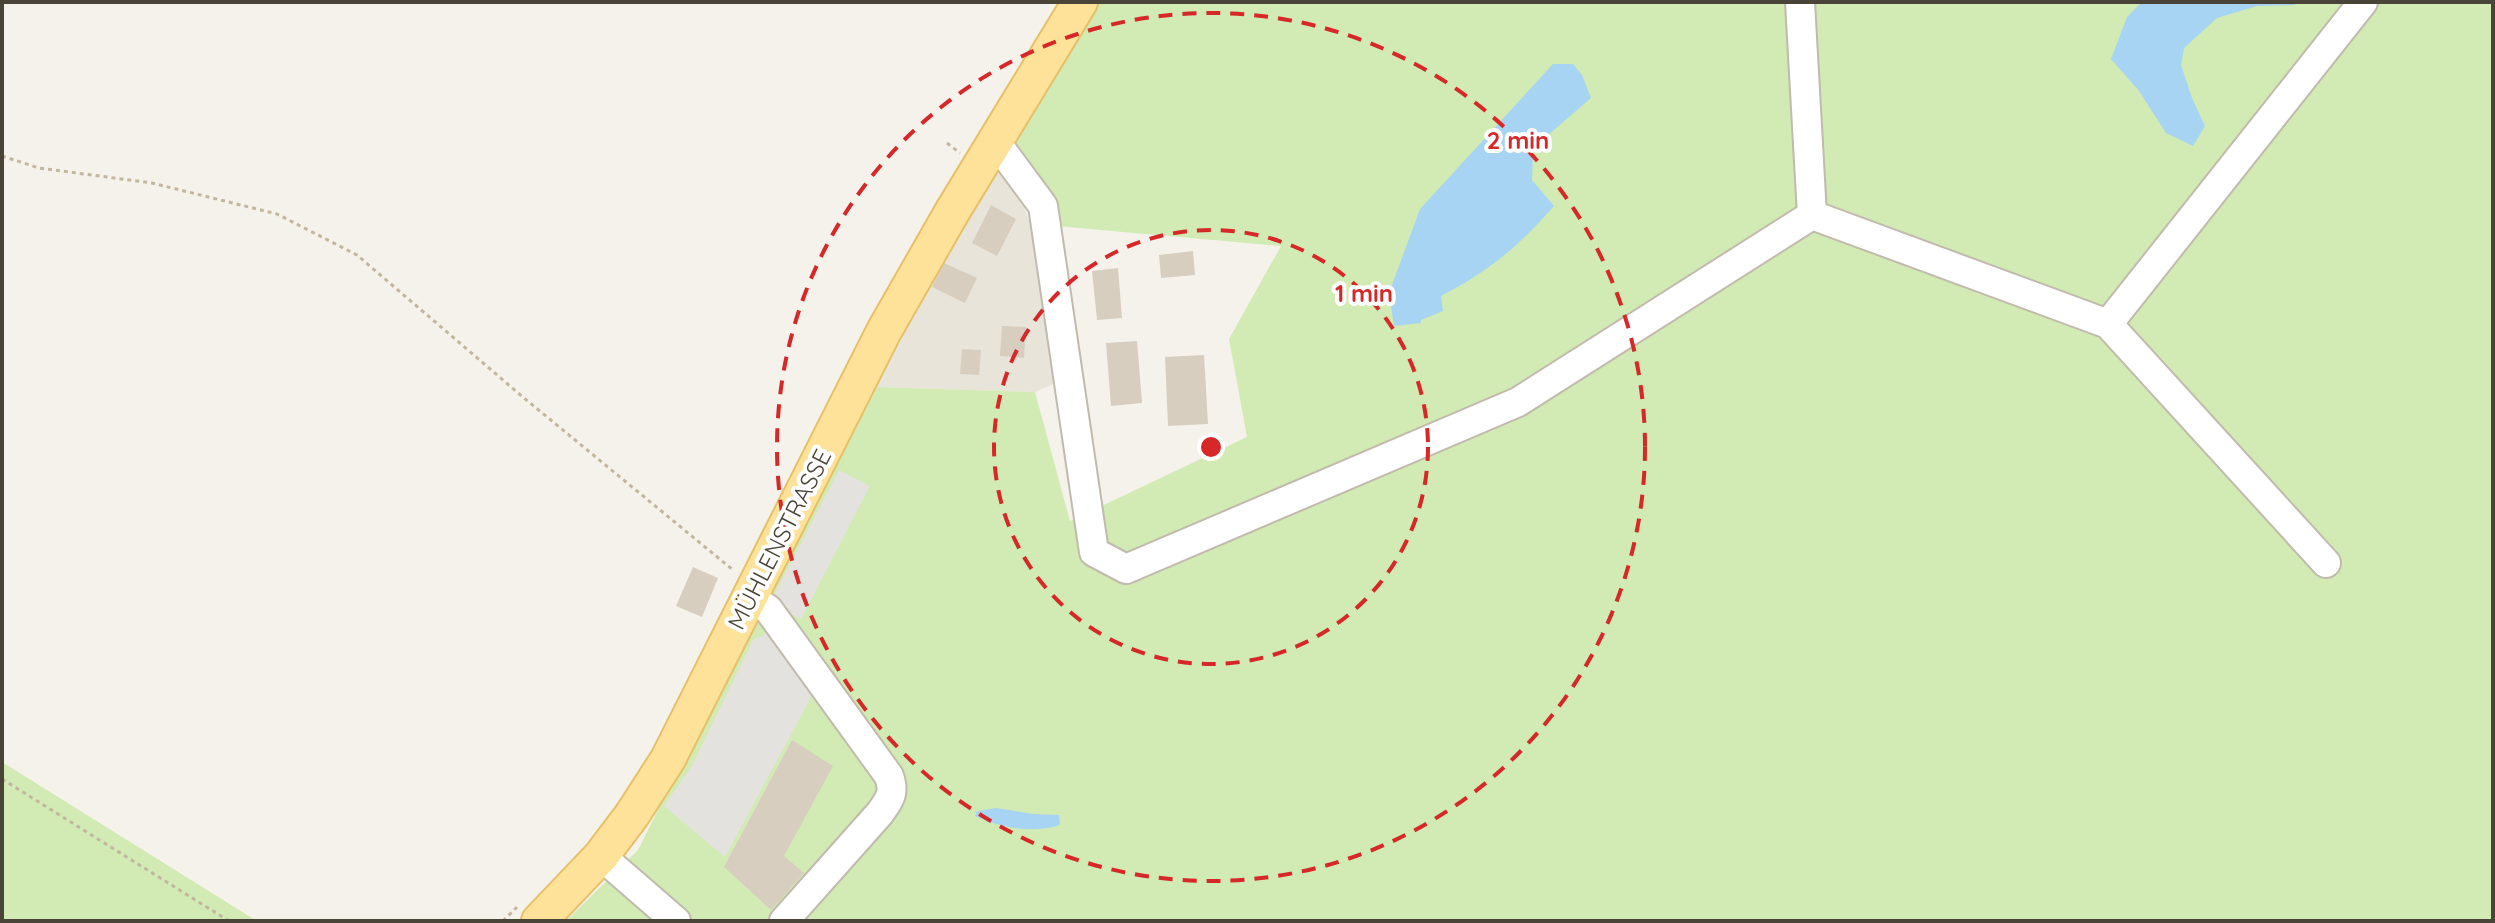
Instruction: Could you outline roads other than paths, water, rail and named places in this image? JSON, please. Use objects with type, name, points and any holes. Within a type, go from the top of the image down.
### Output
[{"type":"main road","name":"MÜHLENSTRASSE","points":[[539,921],[601,856],[668,759],[884,331],[1080,2]]},
{"type":"lane","points":[[1800,2],[1812,215]]},
{"type":"lane","points":[[2108,324],[2363,2]]},
{"type":"lane","points":[[995,141],[1043,206],[1094,552],[1126,569],[1518,402],[1812,215]]},
{"type":"lane","points":[[1812,215],[2108,324],[2326,563]]},
{"type":"lane","points":[[752,593],[783,629],[889,776],[893,789],[892,798],[880,813],[784,921]]},
{"type":"lane","points":[[601,856],[676,921]]},
{"type":"water","points":[[2142,2],[2296,2],[2295,5],[2257,6],[2217,18],[2184,48],[2181,65],[2205,126],[2193,146],[2166,133],[2139,91],[2111,59],[2127,17]]},
{"type":"water","points":[[1553,64],[1573,64],[1582,75],[1591,98],[1533,148],[1532,180],[1554,206],[1502,257],[1441,296],[1443,311],[1421,320],[1421,323],[1394,326],[1389,293],[1420,209]]},
{"type":"water","points":[[996,808],[1059,815],[1060,825],[1038,829],[1017,828],[975,816],[977,811]]}]
